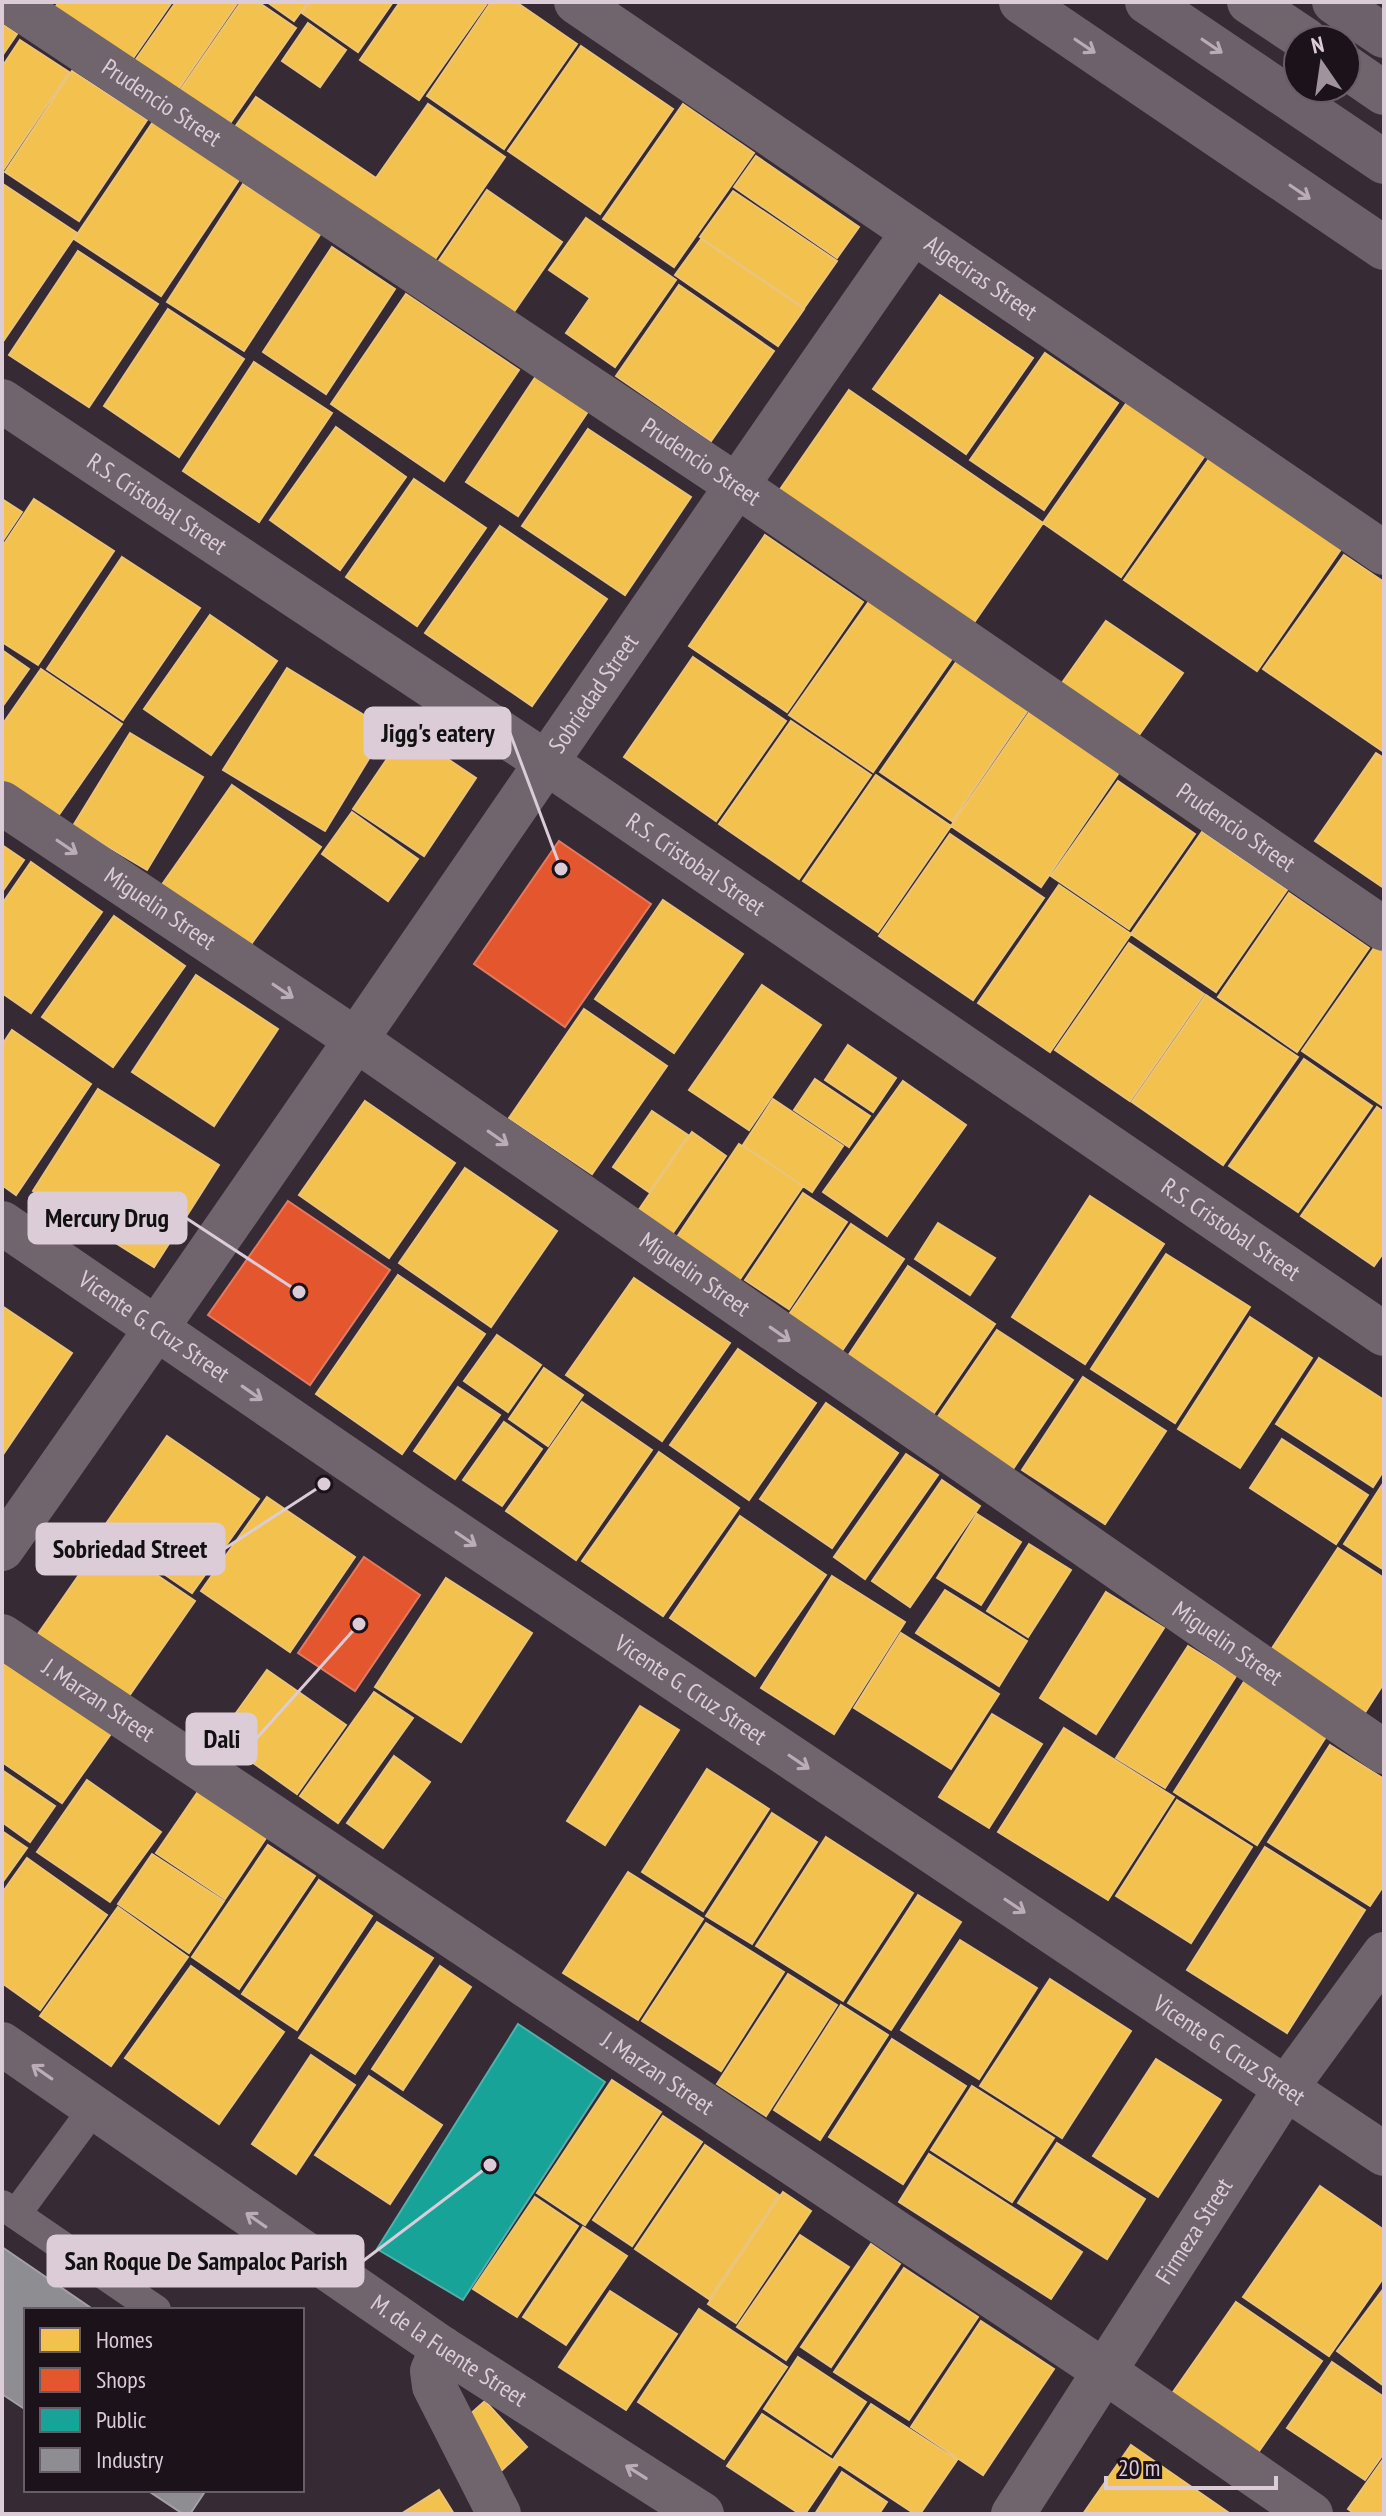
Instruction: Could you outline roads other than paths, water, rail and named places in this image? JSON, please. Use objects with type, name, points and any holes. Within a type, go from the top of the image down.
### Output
[{"type":"highway","points":[[1021,2],[1384,248]]},
{"type":"highway","points":[[1147,2],[1384,162]]},
{"type":"highway","points":[[1334,2],[1384,36]]},
{"type":"street","name":"Prudencio Street","points":[[10,2],[736,485],[1384,929]]},
{"type":"street","name":"Algeciras Street","points":[[576,2],[1384,553]]},
{"type":"street","points":[[1249,2],[1282,24]]},
{"type":"street","points":[[1362,78],[1384,93]]},
{"type":"street","name":"Sobriedad Street","points":[[2,1549],[158,1328],[913,232]]},
{"type":"street","name":"R.S. Cristobal Street","points":[[2,401],[547,763],[1384,1334]]},
{"type":"street","name":"Miguelin Street","points":[[2,803],[355,1039],[1384,1752]]},
{"type":"street","name":"Vicente G. Cruz Street","points":[[2,1223],[416,1506],[1384,2154]]},
{"type":"street","name":"J. Marzan Street","points":[[2,1636],[1104,2371],[1311,2514]]},
{"type":"street","name":"Firmeza Street","points":[[1013,2514],[1286,2088],[1384,1954]]},
{"type":"street","name":"M. de la Fuente Street","points":[[2,2044],[442,2348],[702,2514]]},
{"type":"street","points":[[442,2348],[432,2371],[434,2386],[499,2514]]},
{"type":"lane","points":[[94,2108],[9,2210],[153,2308]]},
{"type":"place","name":"Jigg's eatery","points":[[561,869]]},
{"type":"place","name":"Mercury Drug","points":[[299,1292]]},
{"type":"place","name":"Sobriedad Street","points":[[324,1484]]},
{"type":"place","name":"Dali","points":[[359,1624]]},
{"type":"place","name":"San Roque De Sampaloc Parish","points":[[490,2165]]}]
